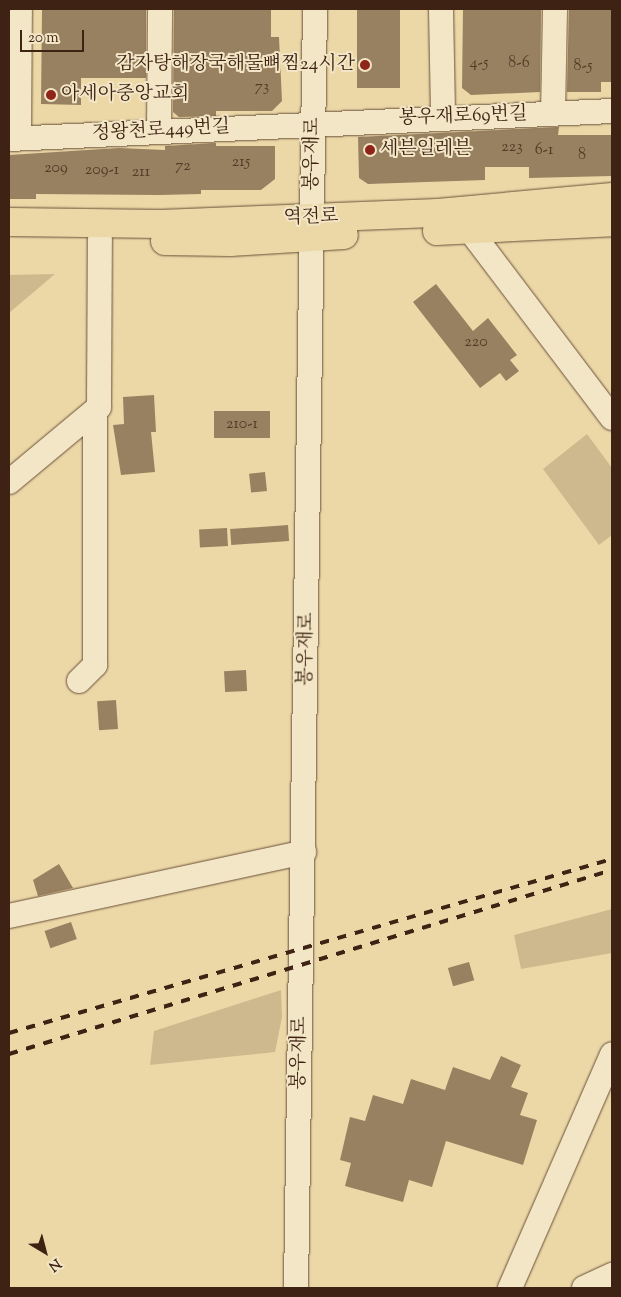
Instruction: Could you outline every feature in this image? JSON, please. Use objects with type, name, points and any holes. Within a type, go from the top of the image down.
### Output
[{"type":"main road","name":"역전로","points":[[9,240],[230,242],[312,227],[612,197]]},
{"type":"main road","name":"역전로","points":[[9,222],[469,229],[612,222]]},
{"type":"street","points":[[14,138],[20,9]]},
{"type":"street","points":[[159,131],[160,9]]},
{"type":"street","name":"봉우재로","points":[[296,1288],[304,852],[315,9]]},
{"type":"street","points":[[441,9],[443,118]]},
{"type":"street","points":[[553,114],[555,9]]},
{"type":"street","name":"봉우재로69번길","points":[[314,123],[612,111]]},
{"type":"street","name":"정왕천로449번길","points":[[14,138],[314,123]]},
{"type":"street","points":[[469,229],[612,418]]},
{"type":"street","points":[[9,482],[99,407],[100,240]]},
{"type":"street","points":[[79,681],[95,666],[94,411]]},
{"type":"street","points":[[9,916],[304,852]]},
{"type":"street","points":[[510,1288],[612,1054]]},
{"type":"street","points":[[584,1288],[612,1275]]},
{"type":"shaded area","points":[[55,274],[9,313],[9,275]]},
{"type":"shaded area","points":[[587,434],[612,468],[612,535],[599,545],[543,469]]},
{"type":"shaded area","points":[[612,909],[612,953],[521,969],[514,935]]},
{"type":"shaded area","points":[[281,990],[282,1017],[275,1052],[150,1065],[154,1031]]},
{"type":"building","points":[[42,9],[146,9],[146,78],[81,78],[81,105],[41,104]]},
{"type":"building","points":[[174,9],[271,9],[271,37],[279,37],[282,101],[272,111],[216,111],[216,116],[179,117],[173,112]]},
{"type":"building","points":[[357,9],[400,9],[400,88],[357,88]]},
{"type":"building","points":[[463,9],[541,9],[540,92],[471,95],[462,88]]},
{"type":"building","points":[[569,9],[612,9],[612,82],[601,82],[601,92],[567,92]]},
{"type":"building","points":[[559,127],[558,135],[612,135],[612,176],[529,178],[529,167],[485,167],[485,180],[368,184],[359,178],[358,137]]},
{"type":"building","points":[[216,143],[216,146],[275,146],[275,179],[261,190],[201,190],[201,194],[159,195],[36,194],[36,199],[9,199],[9,155],[119,148],[165,150],[165,146]]},
{"type":"building","points":[[436,284],[473,331],[488,318],[517,355],[510,360],[519,371],[506,381],[500,373],[480,388],[413,302]]},
{"type":"building","points":[[154,395],[156,432],[151,432],[155,472],[121,475],[113,425],[124,424],[123,397]]},
{"type":"building","points":[[214,411],[270,411],[270,438],[214,438]]},
{"type":"building","points":[[265,472],[267,491],[251,493],[249,474]]},
{"type":"building","points":[[288,525],[289,541],[231,545],[230,529]]},
{"type":"building","points":[[227,528],[228,546],[200,547],[199,529]]},
{"type":"building","points":[[246,670],[247,691],[225,692],[224,671]]},
{"type":"building","points":[[116,700],[118,729],[99,730],[97,701]]},
{"type":"building","points":[[59,864],[73,888],[38,896],[33,880]]},
{"type":"building","points":[[71,922],[77,939],[50,948],[45,931]]},
{"type":"building","points":[[469,962],[474,980],[453,986],[448,968]]},
{"type":"building","points":[[501,1056],[521,1065],[511,1087],[528,1093],[520,1115],[537,1120],[523,1165],[446,1141],[432,1187],[409,1180],[403,1202],[345,1186],[351,1163],[340,1160],[350,1117],[365,1121],[373,1095],[403,1104],[411,1079],[445,1090],[453,1067],[490,1080]]},
{"type":"railway","points":[[9,1033],[612,859]]},
{"type":"railway","points":[[9,1054],[612,870]]},
{"type":"place","name":"감자탕해장국해물뼈찜24시간","points":[[365,65]]},
{"type":"place","name":"아세아중앙교회","points":[[51,95]]},
{"type":"place","name":"세븐일레븐","points":[[370,150]]}]
